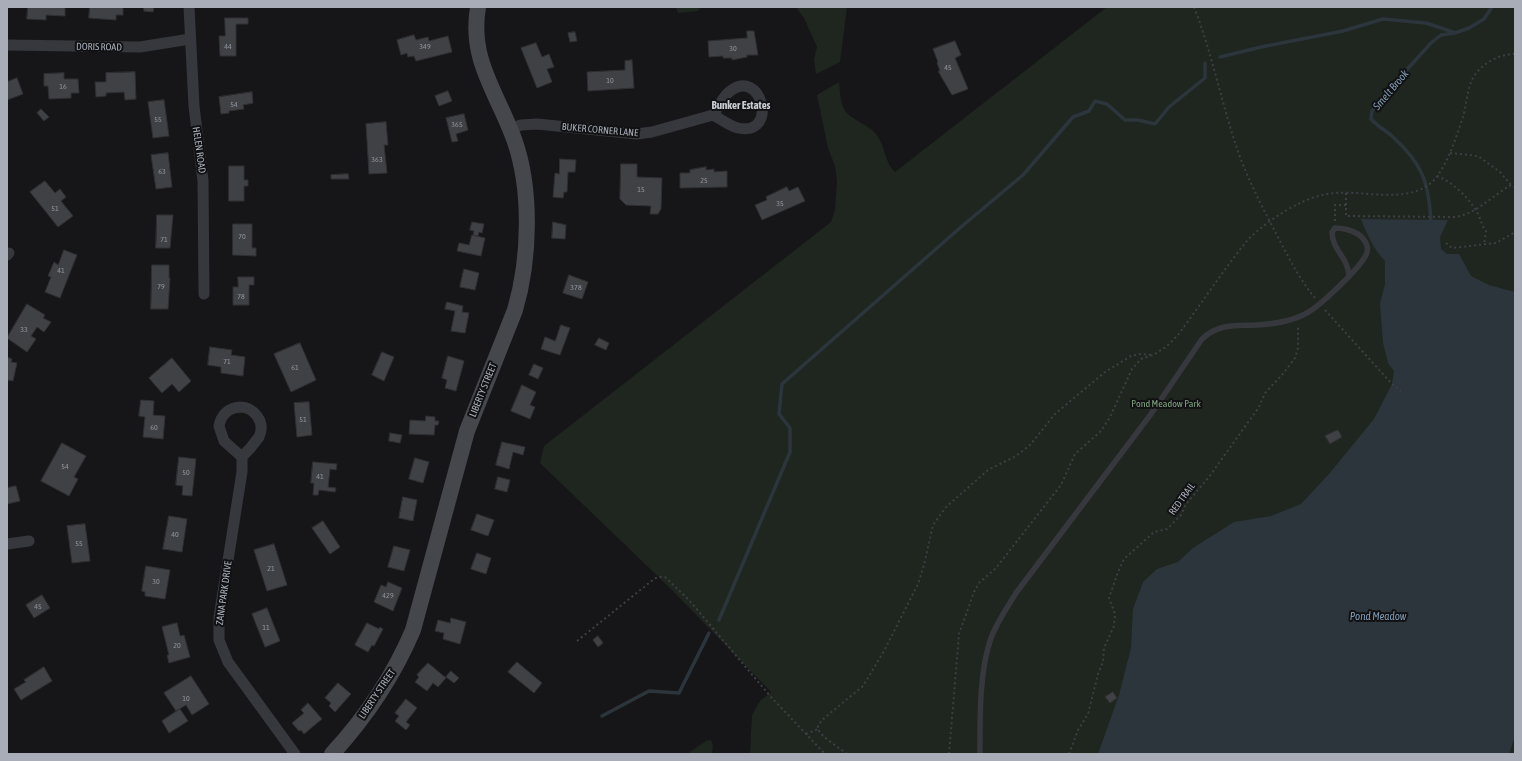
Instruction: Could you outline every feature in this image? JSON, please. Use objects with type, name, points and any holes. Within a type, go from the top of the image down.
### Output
[{"type":"main road","name":"LIBERTY STREET","points":[[332,754],[354,727],[388,679],[413,630],[467,431],[518,299],[524,264],[526,200],[522,166],[510,129],[480,60],[477,35],[478,7]]},
{"type":"street","name":"HELEN ROAD","points":[[189,7],[194,106],[203,181],[204,294]]},
{"type":"street","name":"DORIS ROAD","points":[[7,45],[140,47],[190,38]]},
{"type":"street","points":[[737,88],[747,88],[753,90],[759,95],[763,105],[760,119],[748,128],[735,127],[713,115],[729,92],[737,88]]},
{"type":"street","name":"BUKER CORNER LANE","points":[[510,129],[521,125],[537,124],[637,134],[652,132],[713,115]]},
{"type":"street","points":[[240,407],[254,412],[259,418],[261,426],[258,437],[242,457],[224,440],[219,426],[225,413],[232,408],[240,407]]},
{"type":"street","name":"ZANA PARK DRIVE","points":[[242,457],[241,476],[219,617],[219,640],[232,669],[295,754]]},
{"type":"street","points":[[7,544],[28,542]]},
{"type":"lane","points":[[980,754],[980,718],[984,671],[990,640],[999,621],[1016,593],[1151,414],[1190,356],[1210,331],[1233,325],[1257,325],[1299,318],[1320,304],[1349,276],[1366,255],[1367,245],[1362,237],[1353,231],[1335,228],[1332,232],[1332,241],[1347,262],[1349,276]]},
{"type":"path","points":[[1194,7],[1208,49],[1232,134],[1246,171],[1270,222]]},
{"type":"path","points":[[949,754],[959,634],[974,592],[980,583],[996,568],[1061,484],[1076,454],[1101,431],[1110,417],[1132,368],[1141,359],[1153,355],[1166,347],[1178,335],[1247,242],[1270,222],[1299,203],[1328,194],[1403,194],[1423,188],[1433,180],[1437,176],[1450,153],[1463,116],[1472,81],[1480,69],[1492,60],[1515,54]]},
{"type":"path","points":[[1450,153],[1478,156],[1500,172],[1511,185],[1515,187]]},
{"type":"path","points":[[1437,176],[1455,186],[1475,210],[1486,231],[1484,245]]},
{"type":"path","points":[[1346,193],[1346,216],[1455,217],[1470,214],[1511,185]]},
{"type":"path","points":[[1335,228],[1335,205],[1346,206]]},
{"type":"path","points":[[1446,242],[1452,248],[1484,245],[1496,243],[1515,232]]},
{"type":"path","name":"RED TRAIL","points":[[1069,754],[1078,730],[1088,714],[1102,662],[1104,648],[1114,626],[1115,614],[1109,598],[1115,578],[1124,559],[1154,532],[1167,529],[1173,525],[1181,515],[1186,504],[1209,477],[1259,407],[1265,393],[1294,358],[1298,348],[1299,318]]},
{"type":"path","points":[[806,734],[818,729],[822,720],[863,686],[884,651],[918,584],[924,565],[932,525],[946,506],[982,475],[1016,456],[1030,445],[1054,414],[1105,372],[1131,356],[1139,354],[1153,355]]},
{"type":"path","points":[[1392,384],[1401,390]]},
{"type":"path","points":[[577,641],[654,579],[658,577],[666,577],[689,600],[771,697],[825,754]]},
{"type":"path","points":[[818,729],[821,734],[847,754]]},
{"type":"green space","points":[[676,7],[701,7],[698,11],[678,13]]},
{"type":"green space","points":[[796,7],[847,7],[840,62],[816,74],[814,60],[817,47],[804,18]]},
{"type":"green space","name":"Pond Meadow Park","points":[[1107,7],[1515,7],[1515,754],[750,754],[752,715],[760,701],[771,692],[671,589],[540,463],[544,446],[831,222],[835,210],[837,181],[835,166],[828,148],[817,95],[839,82],[841,101],[845,111],[874,132],[881,142],[888,162],[895,172]]},
{"type":"green space","points":[[711,740],[713,746],[712,754],[687,754],[706,741]]},
{"type":"water","name":"Pond Meadow","points":[[1361,219],[1448,220],[1440,237],[1441,249],[1447,254],[1459,254],[1471,276],[1489,285],[1515,292],[1515,736],[1509,754],[1098,754],[1119,695],[1131,648],[1133,609],[1143,582],[1157,569],[1178,562],[1193,548],[1234,522],[1271,516],[1301,504],[1329,474],[1374,419],[1392,384],[1394,371],[1388,363],[1383,343],[1380,304],[1385,284],[1385,261],[1371,242]]},
{"type":"building","points":[[28,7],[65,7],[65,16],[46,15],[46,20],[27,19]]},
{"type":"building","points":[[90,7],[123,7],[123,15],[116,15],[116,20],[89,18]]},
{"type":"building","points":[[144,7],[154,7],[153,12],[144,11]]},
{"type":"building","points":[[225,18],[248,18],[248,24],[236,24],[236,56],[220,56],[219,36],[225,36]]},
{"type":"building","points":[[747,31],[754,31],[758,55],[747,55],[747,57],[732,60],[732,58],[723,58],[723,56],[709,57],[708,41],[747,38]]},
{"type":"building","points":[[575,32],[577,41],[570,42],[568,33]]},
{"type":"building","points":[[414,35],[416,40],[428,37],[429,41],[448,36],[452,52],[416,61],[414,56],[408,57],[407,53],[401,55],[397,40]]},
{"type":"building","points":[[955,41],[961,55],[955,58],[968,89],[952,95],[938,71],[940,71],[933,49]]},
{"type":"building","points":[[536,43],[542,57],[549,54],[554,67],[547,69],[552,82],[537,88],[521,48]]},
{"type":"building","points":[[632,60],[634,88],[588,91],[587,72],[625,70],[625,61]]},
{"type":"building","points":[[135,72],[136,99],[125,100],[124,92],[106,93],[106,96],[96,97],[95,82],[106,82],[106,73]]},
{"type":"building","points":[[64,73],[64,79],[78,79],[79,93],[71,93],[71,98],[49,99],[48,86],[44,86],[44,74]]},
{"type":"building","points":[[17,78],[23,94],[7,100],[7,82]]},
{"type":"building","points":[[448,91],[452,101],[439,106],[435,96]]},
{"type":"building","points":[[252,92],[253,103],[243,105],[244,109],[229,111],[229,113],[221,114],[219,97]]},
{"type":"building","points":[[164,100],[169,136],[153,138],[148,102]]},
{"type":"building","points":[[41,109],[49,117],[44,121],[37,113]]},
{"type":"building","points":[[464,114],[468,130],[456,134],[458,141],[452,142],[446,118]]},
{"type":"building","points":[[386,122],[388,145],[384,145],[387,173],[369,174],[366,124]]},
{"type":"building","points":[[168,153],[172,187],[156,189],[151,155]]},
{"type":"building","points":[[560,159],[576,160],[575,172],[568,172],[567,192],[564,192],[563,198],[553,197],[555,173],[559,174]]},
{"type":"building","points":[[621,164],[637,164],[637,177],[662,178],[661,209],[658,214],[650,214],[651,206],[626,205],[620,199]]},
{"type":"building","points":[[229,166],[244,166],[244,180],[248,180],[248,186],[244,186],[244,201],[229,201]]},
{"type":"building","points":[[706,167],[706,170],[714,169],[714,172],[727,171],[727,187],[680,188],[680,173],[690,173],[690,170]]},
{"type":"building","points":[[348,174],[349,179],[331,179],[331,175]]},
{"type":"building","points":[[45,181],[55,193],[60,189],[66,197],[61,201],[73,216],[58,227],[30,192]]},
{"type":"building","points":[[787,187],[789,191],[798,187],[805,201],[762,220],[755,205],[767,200],[766,197]]},
{"type":"building","points":[[157,215],[173,215],[170,248],[156,248]]},
{"type":"building","points":[[472,222],[484,224],[482,233],[479,232],[478,236],[473,235],[474,231],[470,230]]},
{"type":"building","points":[[553,222],[566,225],[565,239],[552,238]]},
{"type":"building","points":[[233,224],[252,224],[252,248],[256,248],[256,256],[233,255]]},
{"type":"building","points":[[472,235],[485,238],[481,256],[457,251],[459,243],[469,245]]},
{"type":"building","points":[[64,250],[77,255],[60,298],[45,292],[51,277],[48,276],[54,262],[58,265]]},
{"type":"building","points":[[152,265],[169,265],[170,278],[168,309],[151,309]]},
{"type":"building","points":[[464,269],[479,273],[475,290],[460,287]]},
{"type":"building","points":[[569,275],[588,282],[582,299],[563,293]]},
{"type":"building","points":[[238,277],[254,277],[254,285],[249,285],[249,305],[233,305],[233,287],[238,287]]},
{"type":"building","points":[[447,302],[463,306],[462,312],[469,313],[465,333],[451,331],[455,311],[445,309]]},
{"type":"building","points":[[27,304],[45,315],[43,318],[51,322],[44,332],[37,327],[31,336],[36,339],[27,352],[7,338]]},
{"type":"building","points":[[561,325],[570,328],[560,355],[541,349],[545,337],[555,341]]},
{"type":"building","points":[[599,338],[609,343],[606,350],[595,345]]},
{"type":"building","points":[[300,343],[316,380],[291,392],[274,354]]},
{"type":"building","points":[[210,347],[232,350],[231,355],[245,357],[243,376],[221,373],[221,367],[208,365]]},
{"type":"building","points":[[382,352],[394,357],[384,381],[372,375]]},
{"type":"building","points":[[448,356],[464,361],[456,391],[445,388],[447,380],[442,378]]},
{"type":"building","points":[[7,357],[12,359],[11,362],[17,363],[13,381],[8,380],[7,386]]},
{"type":"building","points":[[172,358],[191,381],[179,392],[172,384],[162,393],[149,378]]},
{"type":"building","points":[[534,364],[543,368],[538,379],[529,375]]},
{"type":"building","points":[[522,385],[536,392],[530,405],[535,407],[530,419],[511,411]]},
{"type":"building","points":[[141,400],[154,401],[153,415],[165,416],[163,439],[143,437],[145,417],[139,416]]},
{"type":"building","points":[[309,402],[312,435],[297,437],[294,403]]},
{"type":"building","points":[[426,416],[435,417],[435,421],[439,421],[438,425],[435,425],[434,435],[409,434],[410,420],[425,421]]},
{"type":"building","points":[[1338,430],[1342,437],[1330,444],[1325,436]]},
{"type":"building","points":[[390,433],[402,435],[400,443],[389,441]]},
{"type":"building","points":[[502,442],[525,447],[523,455],[513,452],[509,469],[496,465]]},
{"type":"building","points":[[62,443],[86,456],[74,477],[78,479],[69,496],[41,481]]},
{"type":"building","points":[[179,457],[196,459],[192,496],[182,495],[183,486],[176,485]]},
{"type":"building","points":[[415,458],[429,462],[423,483],[409,479]]},
{"type":"building","points":[[313,462],[337,464],[336,470],[330,469],[328,487],[336,488],[335,492],[319,490],[318,495],[313,495],[314,483],[311,483]]},
{"type":"building","points":[[498,477],[510,480],[507,492],[495,489]]},
{"type":"building","points":[[16,486],[20,501],[7,504],[7,488]]},
{"type":"building","points":[[403,497],[417,500],[413,521],[399,518]]},
{"type":"building","points":[[477,514],[494,520],[488,536],[471,530]]},
{"type":"building","points":[[169,516],[187,519],[182,552],[163,549]]},
{"type":"building","points":[[323,521],[340,547],[330,554],[312,528]]},
{"type":"building","points":[[85,524],[90,561],[72,563],[67,526]]},
{"type":"building","points":[[274,544],[287,585],[267,591],[254,550]]},
{"type":"building","points":[[394,546],[410,550],[404,571],[388,567]]},
{"type":"building","points":[[477,553],[491,558],[486,574],[471,569]]},
{"type":"building","points":[[146,566],[170,570],[165,599],[145,596],[145,592],[142,591]]},
{"type":"building","points":[[388,582],[402,588],[393,611],[374,602],[381,585],[386,587]]},
{"type":"building","points":[[42,595],[50,608],[34,618],[26,605]]},
{"type":"building","points":[[267,608],[280,641],[265,647],[252,614]]},
{"type":"building","points":[[451,618],[466,622],[460,644],[443,639],[444,633],[435,631],[438,620],[450,623]]},
{"type":"building","points":[[177,623],[180,636],[184,635],[190,657],[169,663],[167,655],[169,655],[162,627]]},
{"type":"building","points":[[367,623],[379,629],[380,627],[383,629],[374,646],[372,645],[368,652],[355,645]]},
{"type":"building","points":[[598,636],[603,643],[598,647],[593,640]]},
{"type":"building","points":[[517,662],[542,683],[534,693],[508,672]]},
{"type":"building","points":[[428,663],[446,678],[438,687],[433,683],[427,691],[415,682],[419,677],[417,675]]},
{"type":"building","points":[[44,667],[52,681],[21,700],[14,689],[26,682],[24,680]]},
{"type":"building","points":[[451,671],[459,678],[454,683],[446,677]]},
{"type":"building","points":[[191,676],[209,704],[192,715],[186,705],[176,711],[164,693]]},
{"type":"building","points":[[338,683],[351,694],[335,712],[329,706],[331,703],[325,698]]},
{"type":"building","points":[[1113,692],[1117,698],[1110,703],[1105,697]]},
{"type":"building","points":[[406,699],[417,708],[406,722],[410,725],[406,730],[395,721],[399,716],[395,713]]},
{"type":"building","points":[[308,703],[322,719],[304,734],[292,723],[304,713],[301,710]]},
{"type":"building","points":[[180,709],[188,721],[169,733],[162,721]]},
{"type":"waterway","name":"Smelt Brook","points":[[1431,223],[1426,185],[1417,165],[1402,146],[1371,119],[1372,111],[1383,96],[1431,43],[1441,35],[1455,33],[1469,28],[1484,19],[1492,7]]},
{"type":"waterway","points":[[1220,57],[1261,47],[1343,31],[1383,19],[1426,23],[1453,32]]},
{"type":"waterway","points":[[719,620],[790,452],[790,428],[779,414],[782,384],[961,227],[1023,175],[1073,117],[1089,111],[1095,101],[1107,104],[1125,120],[1138,120],[1155,124],[1169,107],[1205,78],[1205,63]]},
{"type":"waterway","points":[[602,716],[649,691],[679,693],[709,633]]},
{"type":"district","name":"Bunker Estates","points":[[741,106]]}]
